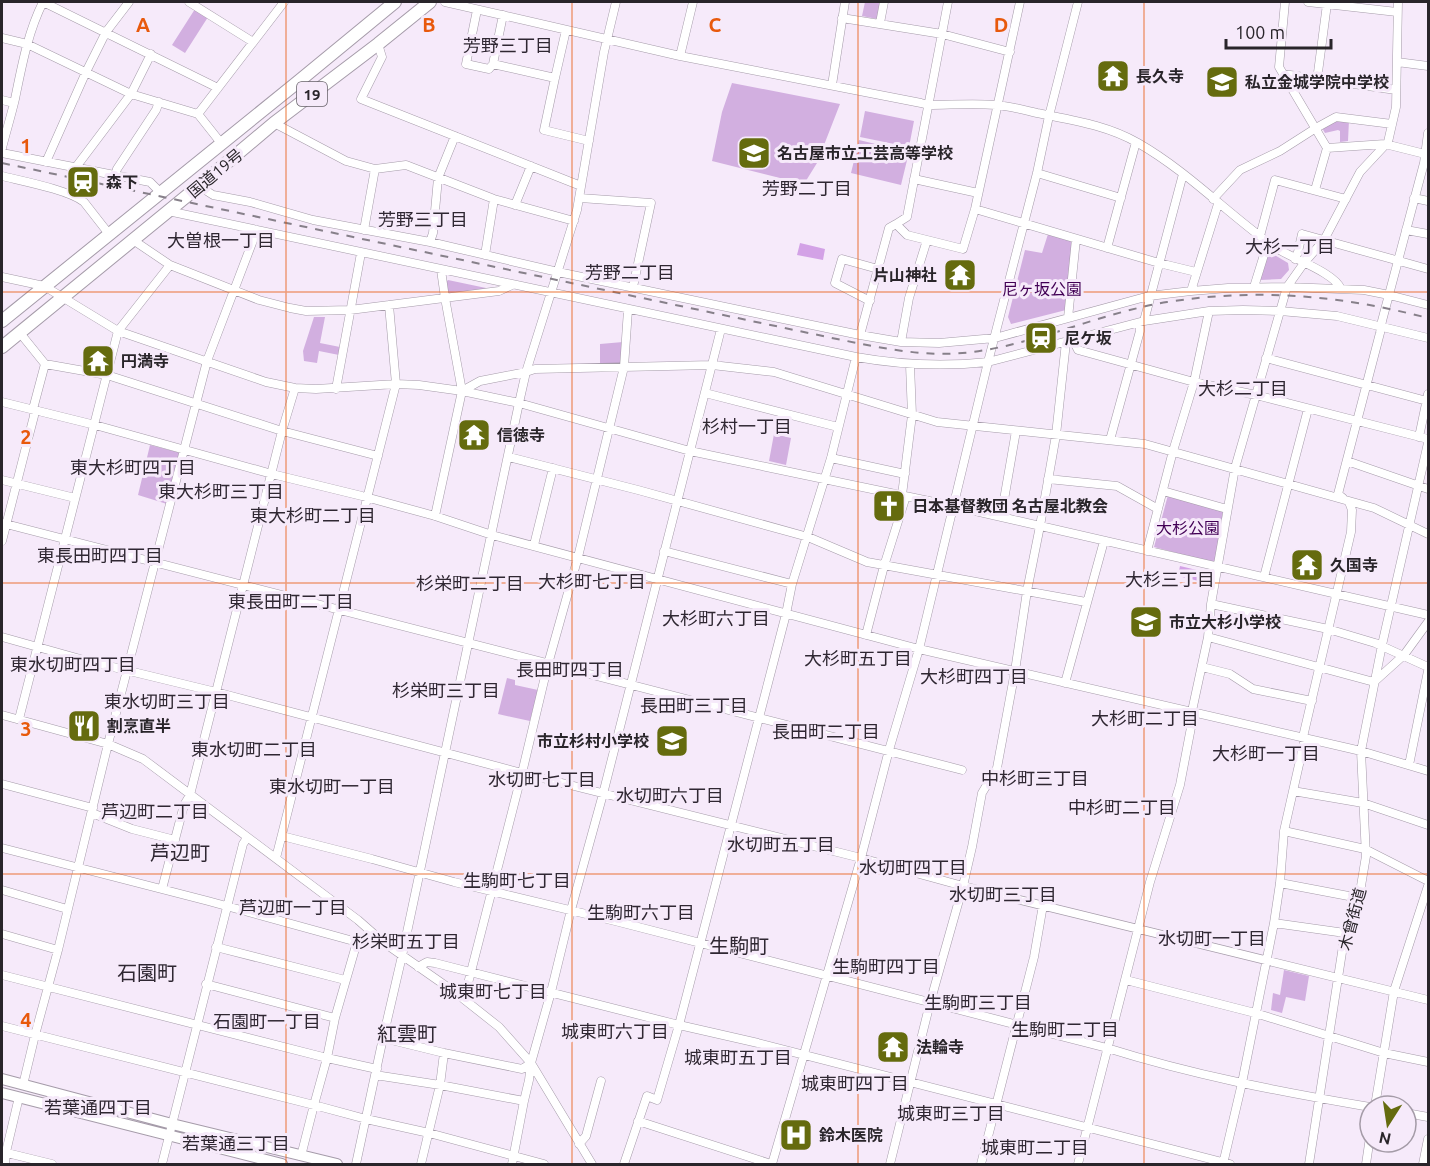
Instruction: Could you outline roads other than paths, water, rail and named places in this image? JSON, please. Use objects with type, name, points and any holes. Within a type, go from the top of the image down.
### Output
[{"type":"highway","name":"国道19号","points":[[2,321],[395,2]]},
{"type":"highway","name":"国道19号","points":[[2,347],[274,123],[430,2]]},
{"type":"main road","points":[[2,1079],[170,1130],[268,1163],[282,1164]]},
{"type":"main road","points":[[2,1093],[337,1164]]},
{"type":"street","points":[[160,192],[150,182],[2,151],[27,44],[34,20],[43,2],[218,88]]},
{"type":"street","points":[[46,162],[106,32],[129,2]]},
{"type":"street","points":[[198,114],[284,2]]},
{"type":"street","points":[[445,2],[680,56],[928,105],[998,105],[1085,123],[1114,132],[1136,142],[1183,174],[1268,242],[1339,282],[1341,289]]},
{"type":"street","points":[[356,1164],[519,403],[526,372],[574,221],[616,2]]},
{"type":"street","points":[[680,56],[693,2]]},
{"type":"street","points":[[832,86],[845,2]]},
{"type":"street","points":[[880,23],[884,2]]},
{"type":"street","points":[[860,335],[889,228],[907,217],[948,2]]},
{"type":"street","points":[[896,224],[907,235],[963,249],[975,209],[1020,2]]},
{"type":"street","points":[[638,1120],[772,1164],[861,858],[889,750],[920,649],[972,426],[1078,2]]},
{"type":"street","points":[[1285,2],[1279,67],[1327,148],[1315,190]]},
{"type":"street","points":[[1308,2],[1397,12]]},
{"type":"street","points":[[1078,1164],[1153,873],[1180,784],[1193,717],[1192,711],[1208,637],[1211,604],[1235,468],[1287,287],[1324,240],[1360,172],[1388,142],[1396,107],[1398,2]]},
{"type":"street","points":[[194,3],[253,42]]},
{"type":"street","points":[[1317,80],[1327,4]]},
{"type":"street","points":[[477,10],[466,64],[489,69],[493,64],[503,15]]},
{"type":"street","points":[[842,18],[942,34],[1010,52]]},
{"type":"street","points":[[566,30],[544,130],[589,141]]},
{"type":"street","points":[[2,38],[27,44],[131,94],[198,114],[221,144]]},
{"type":"street","points":[[378,44],[382,57],[361,99],[581,186]]},
{"type":"street","points":[[76,167],[131,94],[151,54]]},
{"type":"street","points":[[1397,62],[1428,66]]},
{"type":"street","points":[[493,64],[555,78]]},
{"type":"street","points":[[1283,74],[1396,90]]},
{"type":"street","points":[[2,100],[14,103]]},
{"type":"street","points":[[115,175],[159,102]]},
{"type":"street","points":[[1191,291],[1216,201],[1240,170],[1280,151],[1336,117],[1392,124]]},
{"type":"street","points":[[274,123],[346,161],[375,169],[406,165],[495,199],[574,221]]},
{"type":"street","points":[[418,967],[427,962],[435,963],[803,1054],[1225,1164],[1274,923],[1284,831],[1351,532],[1352,510],[1346,500],[1338,494],[1414,198],[1426,164],[1428,133]]},
{"type":"street","points":[[430,242],[433,233],[438,178],[455,136]]},
{"type":"street","points":[[1107,248],[1136,142]]},
{"type":"street","points":[[1327,148],[1385,144],[1425,154]]},
{"type":"street","points":[[515,205],[531,166]]},
{"type":"street","points":[[364,231],[375,169]]},
{"type":"street","points":[[1037,173],[1121,198]]},
{"type":"street","points":[[1110,440],[1183,174]]},
{"type":"street","points":[[2,176],[79,198],[109,234]]},
{"type":"street","points":[[914,179],[978,193]]},
{"type":"street","points":[[1260,236],[1275,180],[1346,199]]},
{"type":"street","points":[[200,186],[213,195],[250,202],[313,220],[430,242],[558,272],[901,342],[939,344],[995,338],[1149,296],[1191,291],[1254,287],[1364,290],[1428,305]]},
{"type":"street","points":[[579,198],[651,203],[633,287]]},
{"type":"street","points":[[1414,198],[1428,201]]},
{"type":"street","points":[[485,255],[495,199]]},
{"type":"street","points":[[975,209],[1196,272]]},
{"type":"street","points":[[168,211],[628,310],[856,357],[910,365],[962,365],[988,362],[1142,322],[1209,311],[1280,311],[1337,315],[1428,338]]},
{"type":"street","points":[[1406,230],[1428,234]]},
{"type":"street","points":[[23,1085],[154,562],[207,361],[257,231]]},
{"type":"street","points":[[1295,259],[1302,234],[1428,269]]},
{"type":"street","points":[[1068,318],[1076,239]]},
{"type":"street","points":[[133,240],[170,265],[259,300],[290,308],[322,312],[500,291],[513,285]]},
{"type":"street","points":[[901,342],[909,298],[927,240]]},
{"type":"street","points":[[1254,287],[1268,242]]},
{"type":"street","points":[[336,389],[361,253]]},
{"type":"street","points":[[870,302],[835,283],[842,259],[878,269]]},
{"type":"street","points":[[19,719],[118,331],[170,265]]},
{"type":"street","points":[[435,516],[462,391],[441,270]]},
{"type":"street","points":[[2,278],[44,286],[118,331],[266,382],[295,388],[336,389],[396,384],[462,391],[519,403],[690,451],[904,495],[1428,615]]},
{"type":"street","points":[[276,858],[396,384],[389,305]]},
{"type":"street","points":[[464,999],[548,664],[578,557],[624,367],[628,310]]},
{"type":"street","points":[[1148,551],[1173,451],[1194,381],[1209,311]]},
{"type":"street","points":[[513,1161],[531,1063],[603,794],[721,329]]},
{"type":"street","points":[[20,333],[45,364],[107,375],[282,431],[378,456]]},
{"type":"street","points":[[1070,341],[1078,350],[1428,441]]},
{"type":"street","points":[[890,1164],[930,1003],[963,886],[982,793],[997,768],[1056,435],[1070,341]]},
{"type":"street","points":[[627,1164],[638,1120],[647,1096],[657,1100],[679,1025],[792,584],[826,479],[856,357]]},
{"type":"street","points":[[1266,358],[1366,385],[1428,397],[1419,437]]},
{"type":"street","points":[[2,541],[4,524],[34,416],[33,409],[45,364]]},
{"type":"street","points":[[462,391],[480,381],[535,369],[712,365],[774,372],[937,422],[1145,444],[1374,508],[1428,534]]},
{"type":"street","points":[[866,635],[904,495],[912,415],[910,365]]},
{"type":"street","points":[[162,889],[184,805],[190,795],[282,431],[295,388]]},
{"type":"street","points":[[705,393],[838,427]]},
{"type":"street","points":[[2,402],[435,516],[492,535],[920,649],[1304,737],[1428,771]]},
{"type":"street","points":[[1264,577],[1308,409]]},
{"type":"street","points":[[1001,517],[1016,431]]},
{"type":"street","name":"木曾街道","points":[[1310,1164],[1345,933],[1359,898],[1366,856],[1361,751],[1374,682],[1428,441]]},
{"type":"street","points":[[509,457],[808,537],[867,562],[1086,602]]},
{"type":"street","points":[[831,458],[905,474]]},
{"type":"street","points":[[1347,461],[1428,489]]},
{"type":"street","points":[[534,545],[553,468]]},
{"type":"street","points":[[1048,479],[1117,486],[1158,509]]},
{"type":"street","points":[[2,480],[75,498]]},
{"type":"street","points":[[1163,491],[1227,509]]},
{"type":"street","points":[[4,524],[962,770]]},
{"type":"street","points":[[1065,683],[1104,541]]},
{"type":"street","points":[[664,551],[792,584]]},
{"type":"street","points":[[1211,604],[1328,629],[1382,645],[1428,669],[1424,714],[1409,765]]},
{"type":"street","points":[[1208,637],[1374,682],[1404,655],[1428,622]]},
{"type":"street","points":[[2,638],[963,886],[1428,1000]]},
{"type":"street","points":[[1202,667],[1230,674],[1253,689],[1312,701]]},
{"type":"street","points":[[2,716],[108,744],[143,759],[358,920],[383,942],[464,999],[499,1026],[531,1063],[592,1164]]},
{"type":"street","points":[[2,784],[93,811],[132,829],[175,840]]},
{"type":"street","points":[[1293,791],[1363,803],[1428,825]]},
{"type":"street","points":[[1284,831],[1365,849],[1428,881]]},
{"type":"street","points":[[282,836],[772,961],[1154,1062],[1242,1083],[1358,1105]]},
{"type":"street","points":[[162,1164],[226,906],[243,844],[247,838]]},
{"type":"street","points":[[2,848],[357,942],[383,942]]},
{"type":"street","points":[[1280,884],[1359,898]]},
{"type":"street","points":[[1377,1094],[1394,991],[1428,886]]},
{"type":"street","points":[[2,890],[68,909]]},
{"type":"street","points":[[981,1164],[1034,957],[1043,905]]},
{"type":"street","points":[[1274,923],[1345,933]]},
{"type":"street","points":[[2,934],[58,950]]},
{"type":"street","points":[[301,1156],[327,1058],[335,1018],[357,942]]},
{"type":"street","points":[[216,947],[345,980]]},
{"type":"street","points":[[2,975],[376,1072],[524,1101]]},
{"type":"street","points":[[1126,980],[1256,1013],[1384,1053],[1428,1062]]},
{"type":"street","points":[[207,984],[335,1018]]},
{"type":"street","points":[[2,1026],[429,1133],[513,1161],[544,1164]]},
{"type":"street","points":[[383,1038],[522,1069],[531,1063]]},
{"type":"street","points":[[421,1164],[440,1085],[444,1053]]},
{"type":"street","points":[[579,1144],[586,1136],[601,1081]]},
{"type":"street","points":[[4,1164],[4,1152],[19,1097]]},
{"type":"street","points":[[1424,1164],[1428,1138]]},
{"type":"street","points":[[4,1152],[52,1164]]},
{"type":"railway","points":[[2,163],[837,339],[921,353],[956,354],[998,348],[1142,307],[1234,295],[1330,299],[1428,318]]},
{"type":"place","name":"長久寺","points":[[1113,76]]},
{"type":"place","name":"私立金城学院中学校","points":[[1222,82]]},
{"type":"place","name":"名古屋市立工芸高等学校","points":[[754,153]]},
{"type":"place","name":"森下","points":[[83,182]]},
{"type":"place","name":"片山神社","points":[[960,275]]},
{"type":"place","name":"尼ケ坂","points":[[1041,338]]},
{"type":"place","name":"円満寺","points":[[98,361]]},
{"type":"place","name":"信徳寺","points":[[474,435]]},
{"type":"place","name":"日本基督教団 名古屋北教会","points":[[889,506]]},
{"type":"place","name":"久国寺","points":[[1307,565]]},
{"type":"place","name":"市立大杉小学校","points":[[1146,622]]},
{"type":"place","name":"割烹直半","points":[[84,726]]},
{"type":"place","name":"市立杉村小学校","points":[[672,741]]},
{"type":"place","name":"法輪寺","points":[[893,1047]]},
{"type":"place","name":"鈴木医院","points":[[796,1135]]},
{"type":"district","name":"芳野三丁目","points":[[508,45]]},
{"type":"district","name":"芳野二丁目","points":[[807,188]]},
{"type":"district","name":"芳野三丁目","points":[[423,219]]},
{"type":"district","name":"大曽根一丁目","points":[[221,240]]},
{"type":"district","name":"大杉一丁目","points":[[1290,246]]},
{"type":"district","name":"芳野二丁目","points":[[630,272]]},
{"type":"district","name":"大杉二丁目","points":[[1243,388]]},
{"type":"district","name":"杉村一丁目","points":[[747,426]]},
{"type":"district","name":"東大杉町四丁目","points":[[133,467]]},
{"type":"district","name":"東大杉町三丁目","points":[[221,491]]},
{"type":"district","name":"東大杉町二丁目","points":[[313,515]]},
{"type":"district","name":"東長田町四丁目","points":[[100,555]]},
{"type":"district","name":"大杉三丁目","points":[[1170,579]]},
{"type":"district","name":"大杉町七丁目","points":[[592,581]]},
{"type":"district","name":"杉栄町二丁目","points":[[470,583]]},
{"type":"district","name":"東長田町二丁目","points":[[291,601]]},
{"type":"district","name":"大杉町六丁目","points":[[716,618]]},
{"type":"district","name":"大杉町五丁目","points":[[858,658]]},
{"type":"district","name":"東水切町四丁目","points":[[73,664]]},
{"type":"district","name":"長田町四丁目","points":[[570,669]]},
{"type":"district","name":"大杉町四丁目","points":[[974,676]]},
{"type":"district","name":"杉栄町三丁目","points":[[446,690]]},
{"type":"district","name":"東水切町三丁目","points":[[167,701]]},
{"type":"district","name":"長田町三丁目","points":[[694,705]]},
{"type":"district","name":"大杉町二丁目","points":[[1145,718]]},
{"type":"district","name":"長田町二丁目","points":[[826,731]]},
{"type":"district","name":"東水切町二丁目","points":[[254,749]]},
{"type":"district","name":"大杉町一丁目","points":[[1266,753]]},
{"type":"district","name":"中杉町三丁目","points":[[1035,778]]},
{"type":"district","name":"水切町七丁目","points":[[542,779]]},
{"type":"district","name":"東水切町一丁目","points":[[332,786]]},
{"type":"district","name":"水切町六丁目","points":[[670,795]]},
{"type":"district","name":"中杉町二丁目","points":[[1122,807]]},
{"type":"district","name":"芦辺町二丁目","points":[[155,811]]},
{"type":"district","name":"水切町五丁目","points":[[781,844]]},
{"type":"district","name":"芦辺町","points":[[180,852]]},
{"type":"district","name":"水切町四丁目","points":[[913,867]]},
{"type":"district","name":"生駒町七丁目","points":[[517,880]]},
{"type":"district","name":"水切町三丁目","points":[[1003,894]]},
{"type":"district","name":"芦辺町一丁目","points":[[293,907]]},
{"type":"district","name":"生駒町六丁目","points":[[641,912]]},
{"type":"district","name":"水切町一丁目","points":[[1212,938]]},
{"type":"district","name":"杉栄町五丁目","points":[[406,941]]},
{"type":"district","name":"生駒町","points":[[739,945]]},
{"type":"district","name":"生駒町四丁目","points":[[886,966]]},
{"type":"district","name":"石園町","points":[[147,972]]},
{"type":"district","name":"城東町七丁目","points":[[493,991]]},
{"type":"district","name":"生駒町三丁目","points":[[978,1002]]},
{"type":"district","name":"石園町一丁目","points":[[267,1021]]},
{"type":"district","name":"生駒町二丁目","points":[[1065,1029]]},
{"type":"district","name":"城東町六丁目","points":[[615,1031]]},
{"type":"district","name":"紅雲町","points":[[407,1033]]},
{"type":"district","name":"城東町五丁目","points":[[738,1057]]},
{"type":"district","name":"城東町四丁目","points":[[855,1083]]},
{"type":"district","name":"若葉通四丁目","points":[[98,1107]]},
{"type":"district","name":"城東町三丁目","points":[[951,1113]]},
{"type":"district","name":"若葉通三丁目","points":[[236,1143]]},
{"type":"district","name":"城東町二丁目","points":[[1035,1147]]},
{"type":"park label","name":"尼ヶ坂公園","points":[[1042,289]]},
{"type":"park label","name":"大杉公園","points":[[1188,528]]}]
